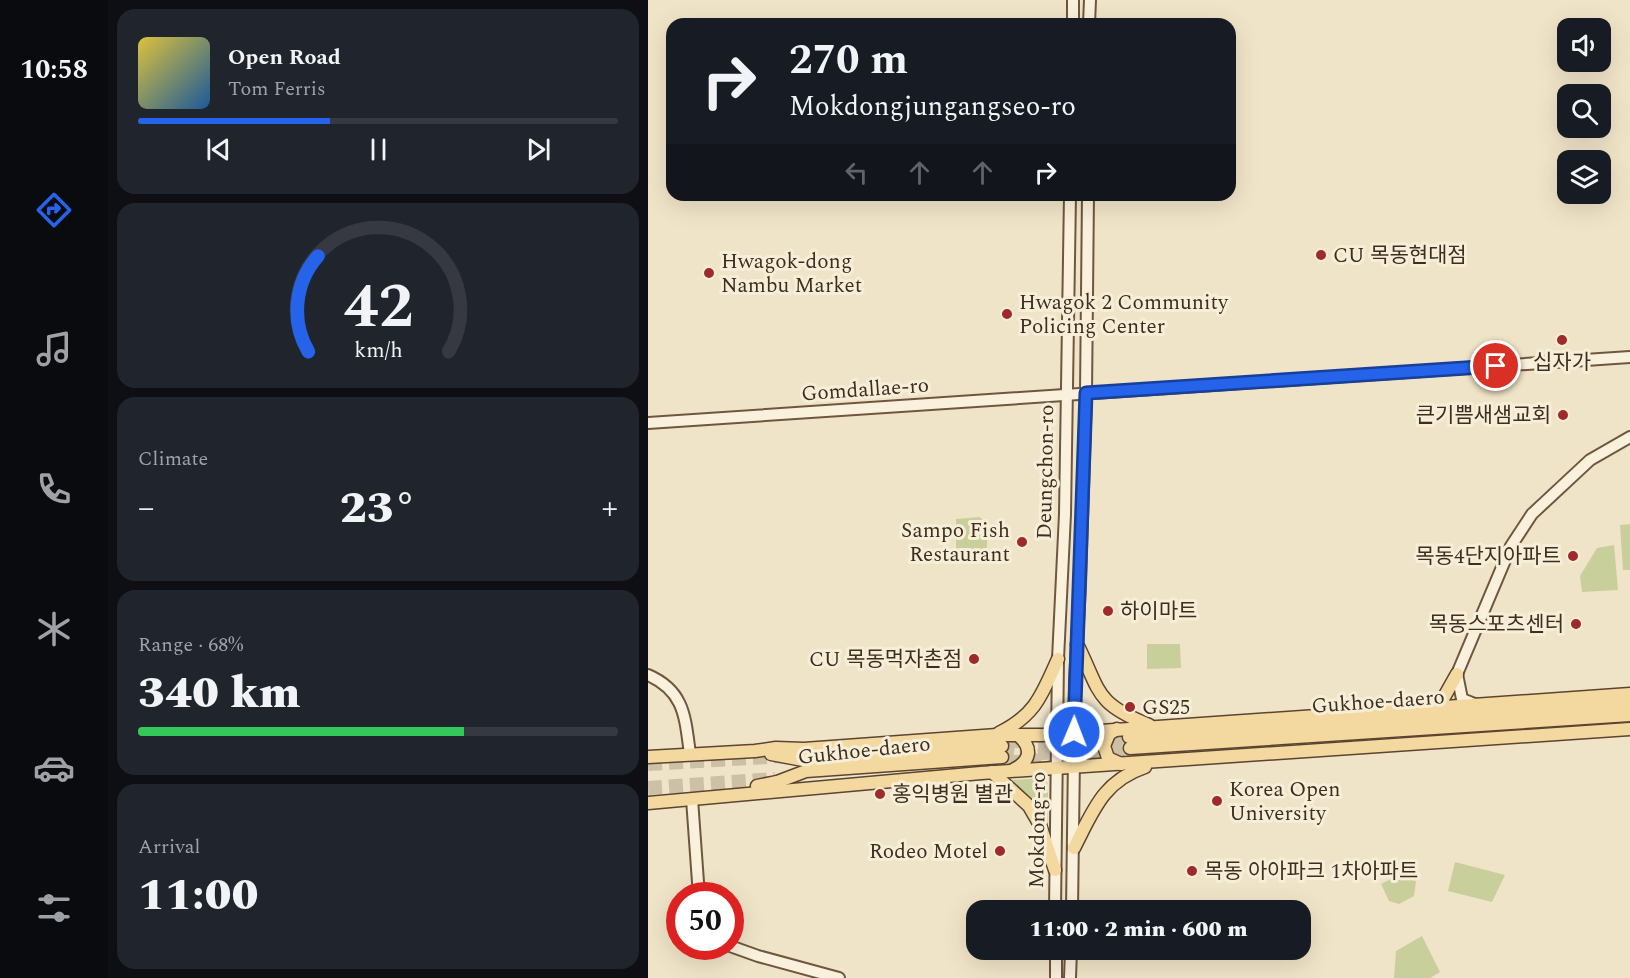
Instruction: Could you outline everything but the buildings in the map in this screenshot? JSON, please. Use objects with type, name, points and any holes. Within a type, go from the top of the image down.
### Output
[{"type":"main road","points":[[1073,0],[1073,18]]},
{"type":"main road","points":[[1089,18],[1090,0]]},
{"type":"main road","name":"Deungchon-ro","points":[[1058,750],[1058,659],[1065,514],[1070,201]]},
{"type":"main road","name":"Deungchon-ro","points":[[1075,750],[1086,393],[1088,201]]},
{"type":"main road","name":"Gomdallae-ro","points":[[648,423],[1630,357]]},
{"type":"main road","points":[[1439,706],[1457,674],[1511,546],[1532,514],[1590,460],[1630,437]]},
{"type":"main road","points":[[1077,644],[1100,696],[1114,709],[1153,726]]},
{"type":"main road","points":[[1000,746],[1037,704],[1058,659]]},
{"type":"main road","points":[[1457,674],[1462,699],[1477,705]]},
{"type":"main road","points":[[648,675],[660,680],[681,703],[690,754]]},
{"type":"main road","points":[[1000,746],[1018,735],[1630,694]]},
{"type":"main road","name":"Gukhoe-daero","points":[[1630,704],[1130,742],[1630,715]]},
{"type":"main road","points":[[1117,729],[1109,734],[1104,747],[1108,758],[1120,764]]},
{"type":"main road","points":[[648,803],[992,772],[1630,729]]},
{"type":"main road","points":[[1009,771],[1021,766],[1027,760],[1026,741],[1018,735]]},
{"type":"main road","name":"Gukhoe-daero","points":[[648,757],[755,751],[803,760],[1000,746]]},
{"type":"main road","name":"Gukhoe-daero","points":[[695,799],[728,789],[771,783],[806,771],[1000,746]]},
{"type":"main road","name":"Mokdong-ro","points":[[1055,900],[1058,750]]},
{"type":"main road","name":"Mokdong-ro","points":[[1072,900],[1075,750]]},
{"type":"main road","points":[[1074,848],[1096,804],[1107,789],[1131,771],[1162,761]]},
{"type":"main road","points":[[992,772],[1029,806],[1040,825],[1055,870]]},
{"type":"main road","points":[[695,799],[698,882]]},
{"type":"main road","points":[[744,951],[839,978]]},
{"type":"main road","points":[[1056,960],[1056,978]]},
{"type":"main road","points":[[1070,978],[1071,960]]},
{"type":"green space","points":[[980,517],[988,527],[986,562],[956,561],[956,519]]},
{"type":"green space","points":[[1630,524],[1630,570],[1623,570],[1620,525]]},
{"type":"green space","points":[[1614,545],[1618,590],[1582,592],[1580,576],[1597,548]]},
{"type":"green space","points":[[1147,644],[1180,644],[1181,668],[1147,669]]},
{"type":"green space","points":[[1119,734],[1125,734],[1126,755],[1119,756],[1111,750],[1112,740]]},
{"type":"green space","points":[[1045,778],[1048,784],[1048,827],[1045,827],[1012,785],[1011,780]]},
{"type":"green space","points":[[1455,862],[1505,875],[1492,902],[1448,891]]},
{"type":"green space","points":[[1397,876],[1416,881],[1414,896],[1399,904],[1389,901],[1381,884]]},
{"type":"green space","points":[[1422,936],[1440,972],[1430,978],[1394,978],[1396,951]]},
{"type":"tunnel","points":[[1002,746],[1129,737]]},
{"type":"tunnel","points":[[988,743],[1032,740]]},
{"type":"tunnel","points":[[985,764],[1307,742]]},
{"type":"tunnel","points":[[1002,757],[1130,748]]},
{"type":"tunnel","points":[[648,764],[784,756]]},
{"type":"tunnel","points":[[648,788],[775,779]]},
{"type":"place","name":"CU 목동현대점","points":[[1321,255]]},
{"type":"place","name":"Hwagok-dong Nambu Market","points":[[709,273]]},
{"type":"place","name":"Hwagok 2 Community Policing Center","points":[[1007,314]]},
{"type":"place","name":"십자가","points":[[1562,340]]},
{"type":"place","name":"큰기쁨새샘교회","points":[[1563,415]]},
{"type":"place","name":"Sampo Fish Restaurant","points":[[1022,542]]},
{"type":"place","name":"목동4단지아파트","points":[[1573,556]]},
{"type":"place","name":"하이마트","points":[[1108,611]]},
{"type":"place","name":"목동스포츠센터","points":[[1576,624]]},
{"type":"place","name":"CU 목동먹자촌점","points":[[974,659]]},
{"type":"place","name":"GS25","points":[[1130,707]]},
{"type":"place","name":"홍익병원 별관","points":[[880,794]]},
{"type":"place","name":"Korea Open University","points":[[1217,801]]},
{"type":"place","name":"Rodeo Motel","points":[[1000,851]]},
{"type":"place","name":"목동 아아파크 1차아파트","points":[[1192,871]]},
{"type":"route","points":[[1074,732],[1086,393],[1496,366]]}]
